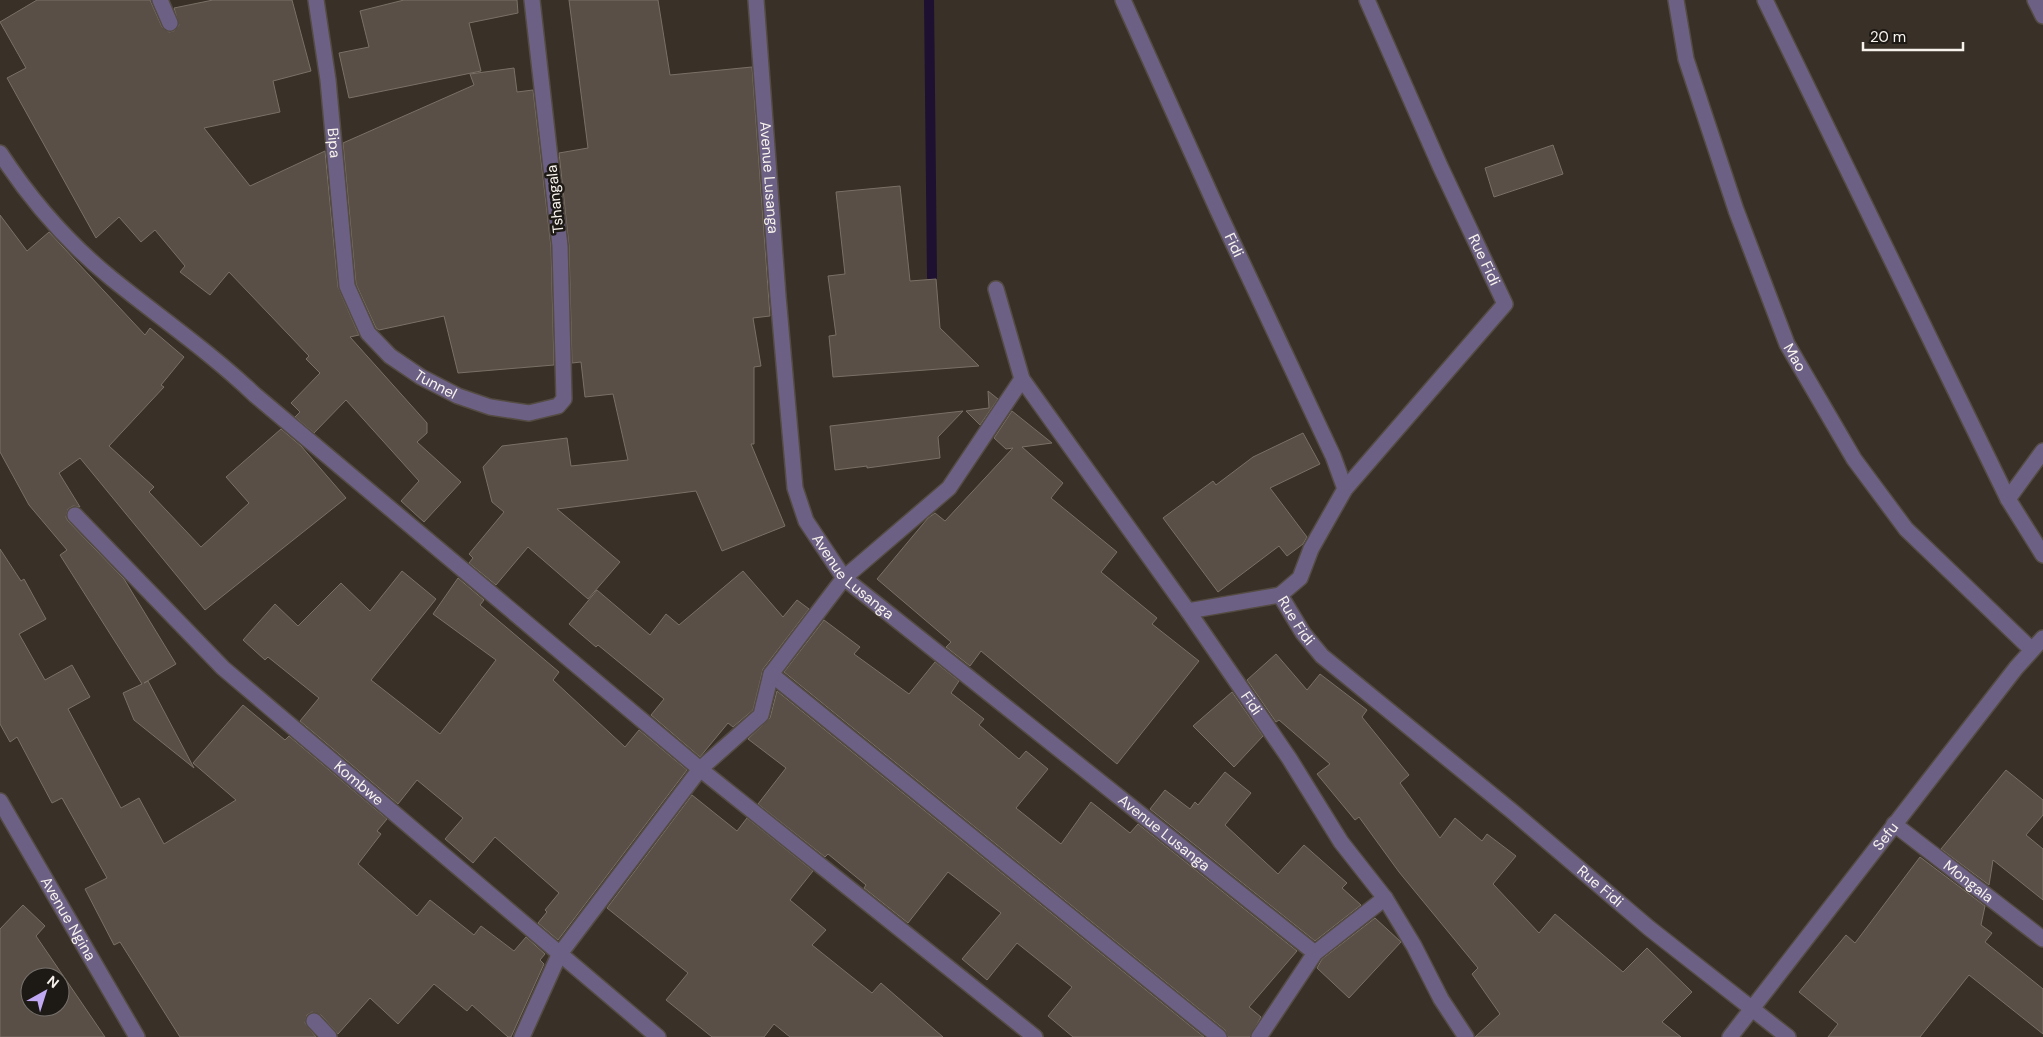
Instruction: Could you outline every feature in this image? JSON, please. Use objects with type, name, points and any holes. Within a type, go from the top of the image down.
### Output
[{"type":"street","points":[[160,0],[170,23]]},
{"type":"street","name":"Bipa","points":[[316,0],[328,80],[347,286]]},
{"type":"street","name":"Tshangala","points":[[532,0],[560,246],[564,399]]},
{"type":"street","name":"Avenue Lusanga","points":[[756,0],[778,296],[795,488],[806,521],[844,578],[1315,953]]},
{"type":"street","name":"Fidi","points":[[1123,0],[1222,220],[1333,456],[1345,489]]},
{"type":"street","name":"Rue Fidi","points":[[1367,0],[1440,166],[1505,304],[1345,489],[1311,550],[1300,578],[1280,595],[1303,633],[1322,656],[1513,812],[1649,928],[1788,1037]]},
{"type":"street","name":"Mao","points":[[1676,0],[1686,59],[1736,210],[1787,344],[1854,459],[1906,529],[2031,649]]},
{"type":"street","points":[[1765,0],[2008,499],[2043,555]]},
{"type":"street","points":[[2035,0],[2043,16]]},
{"type":"street","points":[[0,153],[23,189],[109,277],[227,368],[263,401],[700,769],[1035,1037]]},
{"type":"street","name":"Tunnel","points":[[347,286],[368,334],[390,356],[421,377],[458,396],[490,407],[529,413],[558,406],[564,399]]},
{"type":"street","name":"Fidi","points":[[996,289],[1022,379],[1188,610],[1289,758],[1341,842],[1385,898],[1414,946],[1441,999],[1466,1037]]},
{"type":"street","points":[[522,1037],[559,955],[700,769],[761,715],[771,674],[844,578],[949,488],[1022,379]]},
{"type":"street","points":[[2008,499],[2043,451]]},
{"type":"street","name":"Kombwe","points":[[75,516],[223,668],[559,955],[658,1037]]},
{"type":"street","points":[[1188,610],[1280,595]]},
{"type":"street","name":"Sefu","points":[[1730,1037],[1825,917],[1894,824],[2031,649],[2043,638]]},
{"type":"street","points":[[771,674],[1219,1037]]},
{"type":"street","name":"Avenue Ngina","points":[[0,801],[137,1037]]},
{"type":"street","name":"Mongala","points":[[1894,824],[2043,940]]},
{"type":"street","points":[[1258,1037],[1315,953],[1385,898]]},
{"type":"street","points":[[314,1021],[328,1037]]},
{"type":"building","points":[[37,0],[150,0],[162,27],[169,32],[174,31],[179,25],[174,8],[213,0],[292,0],[311,71],[273,81],[280,112],[204,128],[250,186],[325,151],[338,287],[359,335],[350,337],[427,423],[427,433],[417,442],[461,482],[424,522],[401,501],[419,481],[346,400],[314,433],[295,417],[300,412],[291,403],[320,373],[306,359],[309,356],[229,272],[210,295],[180,272],[185,266],[155,230],[141,242],[119,217],[96,238],[7,78],[26,68],[0,22]]},
{"type":"building","points":[[404,0],[517,0],[518,13],[469,23],[481,71],[349,98],[339,53],[369,47],[360,11]]},
{"type":"building","points":[[569,0],[658,0],[670,75],[752,67],[770,316],[753,318],[761,366],[754,367],[754,444],[751,444],[785,526],[722,551],[696,491],[557,509],[620,562],[588,599],[528,547],[496,585],[469,563],[473,558],[469,554],[504,512],[492,502],[483,467],[502,446],[567,438],[571,466],[628,460],[613,394],[585,397],[581,362],[572,363],[569,246],[559,153],[588,148]]},
{"type":"building","points":[[514,68],[517,92],[533,90],[551,247],[554,365],[458,373],[444,316],[379,330],[376,328],[356,284],[343,143],[474,85],[470,74]]},
{"type":"building","points":[[1553,145],[1563,174],[1494,197],[1485,168]]},
{"type":"building","points":[[900,186],[910,281],[936,279],[940,328],[979,366],[833,377],[829,336],[836,335],[828,276],[845,274],[836,192]]},
{"type":"building","points":[[0,215],[27,251],[49,232],[145,335],[150,328],[184,357],[161,385],[164,387],[109,446],[154,487],[149,492],[201,547],[249,503],[226,477],[281,429],[301,446],[346,498],[205,610],[80,458],[59,473],[80,507],[73,506],[68,509],[66,517],[68,521],[124,579],[176,664],[144,683],[148,681],[194,768],[134,720],[123,693],[142,684],[60,555],[67,550],[29,505],[0,452]]},
{"type":"building","points":[[988,391],[998,399],[980,425],[966,411],[989,408]]},
{"type":"building","points":[[963,411],[938,437],[940,458],[867,468],[867,466],[835,470],[830,426]]},
{"type":"building","points":[[1012,411],[1052,443],[1022,447],[1063,483],[1051,498],[1117,552],[1101,572],[1157,618],[1152,624],[1199,661],[1117,764],[981,651],[970,666],[946,647],[951,642],[877,579],[928,518],[935,513],[945,521],[1013,448],[1006,449],[994,438]]},
{"type":"building","points":[[1303,433],[1320,464],[1270,488],[1307,537],[1303,544],[1287,556],[1279,546],[1218,592],[1163,518],[1213,481],[1216,485],[1253,457]]},
{"type":"building","points":[[0,549],[21,581],[24,579],[46,619],[19,634],[45,680],[72,665],[90,697],[68,709],[121,808],[139,798],[164,844],[236,800],[193,763],[243,705],[285,740],[289,736],[387,819],[377,831],[381,834],[358,864],[417,916],[430,900],[474,935],[481,926],[514,951],[526,937],[545,954],[540,960],[544,964],[511,1037],[508,1037],[472,1005],[467,1011],[434,984],[398,1024],[370,998],[338,1034],[321,1015],[312,1012],[307,1015],[305,1023],[316,1037],[180,1037],[120,942],[114,945],[85,889],[107,878],[62,798],[52,803],[17,737],[10,742],[0,724]]},
{"type":"building","points":[[402,571],[436,599],[371,680],[440,734],[496,660],[433,614],[458,578],[484,600],[480,605],[559,672],[553,680],[625,747],[639,730],[687,770],[558,940],[538,923],[547,912],[545,910],[559,893],[495,837],[473,863],[445,839],[463,818],[417,780],[398,804],[300,721],[319,698],[268,657],[265,660],[243,640],[275,604],[298,626],[341,583],[370,611]]},
{"type":"building","points":[[743,571],[783,617],[797,600],[809,609],[763,669],[753,710],[733,727],[728,723],[700,757],[651,715],[664,699],[569,624],[597,590],[650,635],[666,614],[679,625]]},
{"type":"building","points":[[824,620],[860,647],[854,654],[909,694],[935,662],[959,681],[951,693],[984,719],[979,725],[1019,759],[1026,751],[1048,769],[1016,808],[1061,844],[1091,802],[1130,833],[1138,824],[1297,951],[1249,1007],[1261,1017],[1250,1037],[1228,1037],[1225,1030],[784,672]]},
{"type":"building","points":[[1276,654],[1307,690],[1320,674],[1367,710],[1362,717],[1409,775],[1400,783],[1440,838],[1455,818],[1482,841],[1487,834],[1516,856],[1493,884],[1539,933],[1555,914],[1623,972],[1647,948],[1692,992],[1662,1022],[1681,1037],[1475,1037],[1500,1014],[1472,974],[1478,968],[1399,872],[1359,817],[1355,820],[1317,774],[1330,764],[1279,720],[1276,722],[1247,680]]},
{"type":"building","points":[[777,691],[1204,1037],[1073,1037],[1048,1016],[1072,987],[1017,943],[987,980],[962,959],[1001,913],[948,872],[908,923],[864,888],[866,885],[828,854],[825,857],[758,804],[786,768],[748,739],[770,718]]},
{"type":"building","points":[[1232,692],[1263,736],[1234,767],[1193,726]]},
{"type":"building","points":[[2006,770],[2043,800],[2043,815],[2026,835],[2043,849],[2043,900],[1993,860],[1989,885],[1941,849]]},
{"type":"building","points":[[1225,772],[1251,793],[1225,825],[1278,874],[1304,845],[1347,883],[1342,888],[1361,905],[1315,941],[1150,809],[1165,790],[1190,809],[1195,802],[1198,805]]},
{"type":"building","points":[[692,795],[737,831],[747,818],[813,871],[790,900],[826,930],[812,945],[872,993],[881,983],[943,1037],[790,1037],[774,1024],[764,1037],[712,1037],[666,1000],[688,973],[607,908]]},
{"type":"building","points":[[1920,857],[1985,906],[1981,925],[1992,933],[1985,942],[2043,989],[2043,1034],[1969,975],[1920,1037],[1828,1037],[1838,1024],[1799,992],[1846,935],[1855,943]]},
{"type":"building","points":[[23,905],[45,926],[36,936],[57,967],[20,967],[20,1017],[70,1017],[70,986],[105,1037],[0,1037],[0,929]]},
{"type":"building","points":[[1375,918],[1401,942],[1349,998],[1317,968],[1322,959]]},
{"type":"waterway","points":[[929,0],[932,277]]}]
